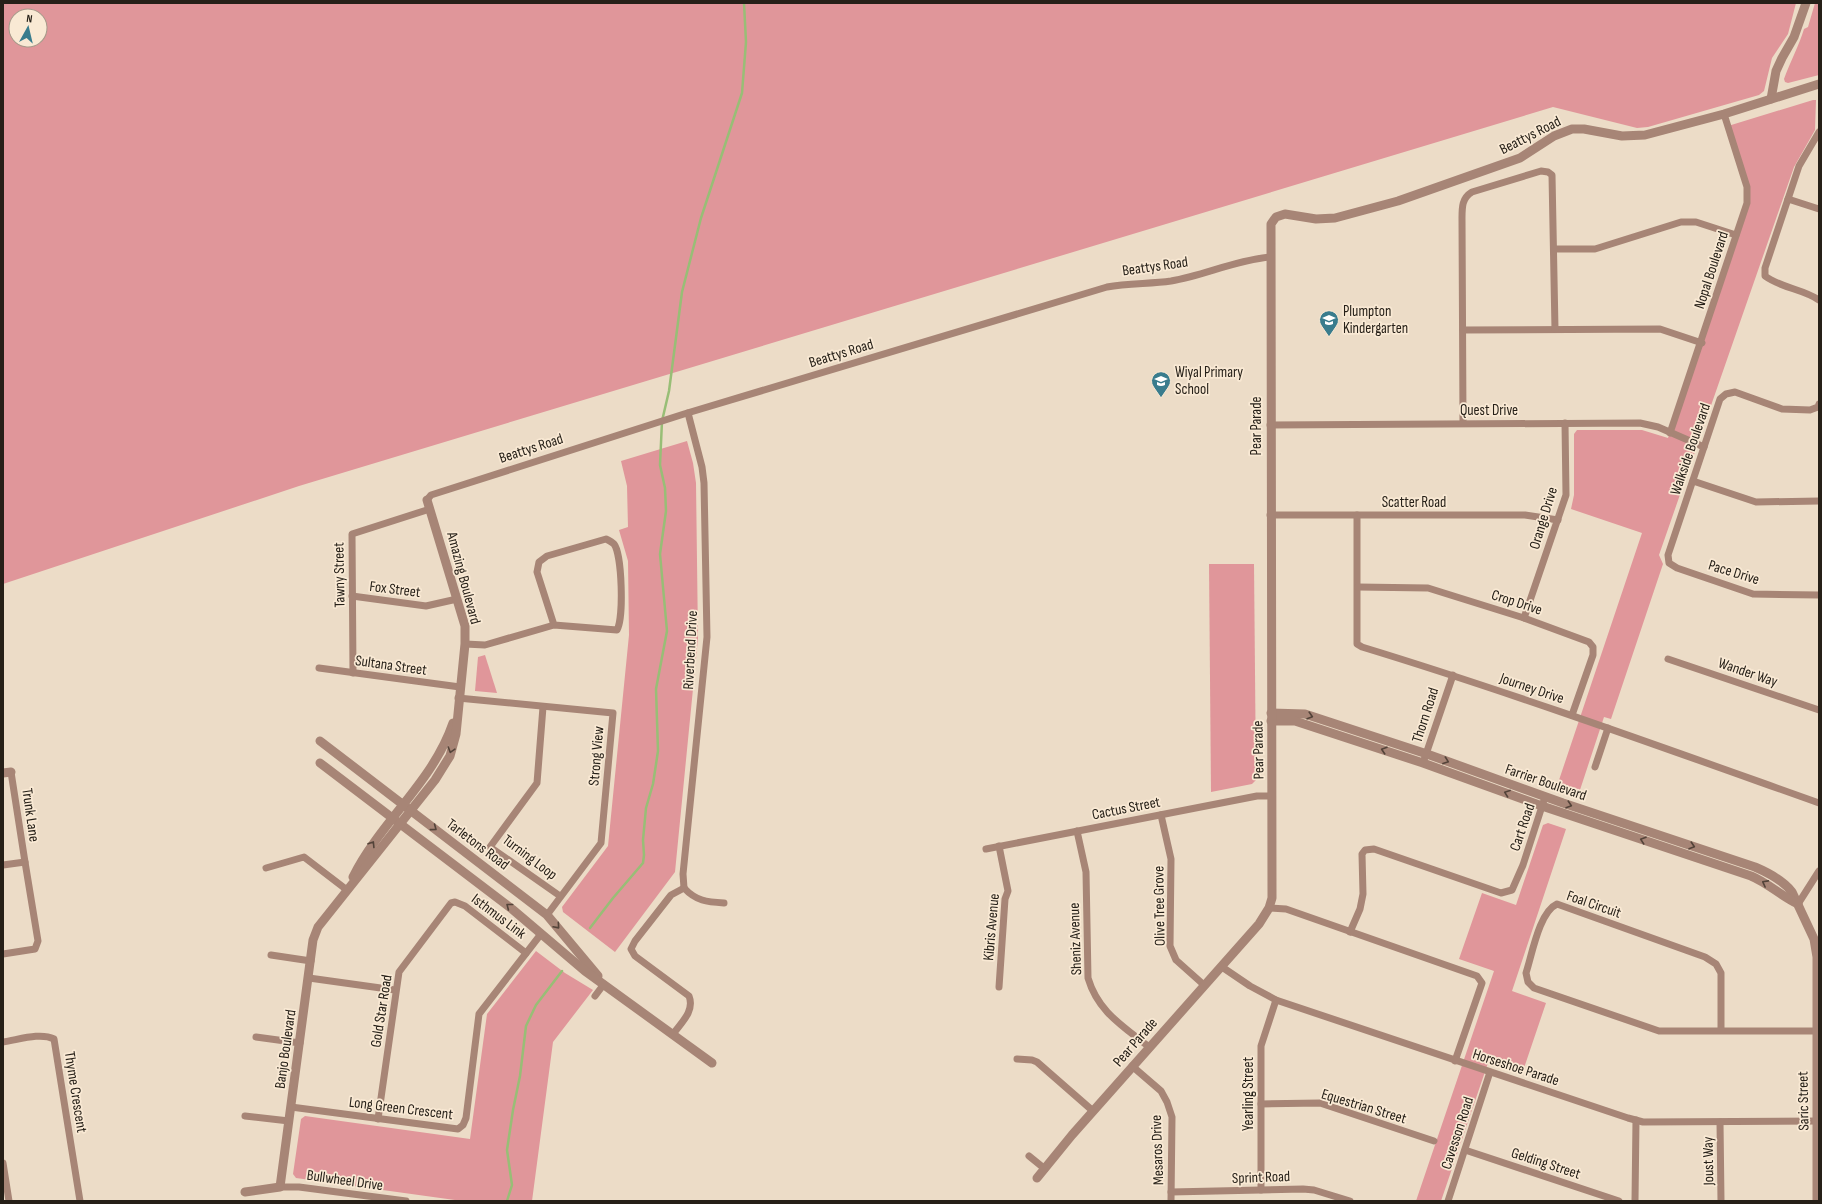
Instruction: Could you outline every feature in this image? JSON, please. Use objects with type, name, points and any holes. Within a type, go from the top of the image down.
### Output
[{"type":"street","points":[[1780,96],[1778,85],[1779,76],[1785,61],[1798,38],[1800,23],[1806,3]]},
{"type":"street","points":[[1771,99],[1776,71],[1800,23]]},
{"type":"street","name":"Beattys Road","points":[[1270,236],[1271,224],[1276,217],[1285,214],[1316,219],[1335,218],[1398,201],[1520,158],[1554,136],[1572,129],[1584,129],[1622,136],[1645,135],[1724,114],[1780,96],[1818,87]]},
{"type":"street","name":"Nopal Boulevard","points":[[1670,433],[1702,343],[1748,195],[1747,186],[1724,114]]},
{"type":"street","points":[[1819,132],[1799,166],[1765,268],[1765,276],[1772,281],[1812,295],[1819,300]]},
{"type":"street","points":[[1463,423],[1462,204],[1466,196],[1472,192],[1541,171],[1548,172],[1552,175],[1554,185],[1555,329]]},
{"type":"street","points":[[1788,199],[1819,209]]},
{"type":"street","points":[[1554,249],[1595,249],[1681,222],[1696,222],[1736,235]]},
{"type":"street","name":"Pear Parade","points":[[1037,1178],[1092,1111],[1259,924],[1269,908],[1272,898],[1270,236]]},
{"type":"street","name":"Beattys Road","points":[[428,504],[431,494],[688,413],[1107,287],[1134,283],[1171,281],[1254,258],[1270,256]]},
{"type":"street","points":[[1463,330],[1660,328],[1702,343]]},
{"type":"street","name":"Walkside Boulevard","points":[[1669,563],[1668,555],[1720,399],[1726,394],[1735,392],[1782,409],[1810,410],[1818,407],[1819,404]]},
{"type":"street","name":"Riverbend Drive","points":[[684,888],[683,874],[707,637],[704,483],[702,467],[688,413]]},
{"type":"street","name":"Orange Drive","points":[[1524,618],[1558,520],[1567,489],[1565,423]]},
{"type":"street","name":"Quest Drive","points":[[1270,425],[1640,423],[1658,426],[1670,433],[1704,447]]},
{"type":"street","points":[[1693,481],[1756,502],[1819,501]]},
{"type":"street","name":"Tawny Street","points":[[353,673],[352,534],[428,504]]},
{"type":"street","name":"Amazing Boulevard","points":[[402,821],[435,780],[450,756],[456,734],[458,698],[465,644],[465,626],[428,504]]},
{"type":"street","name":"Scatter Road","points":[[1270,515],[1525,515],[1558,520]]},
{"type":"street","name":"Journey Drive","points":[[1357,515],[1358,644],[1362,647],[1572,715],[1819,803]]},
{"type":"street","points":[[465,644],[485,645],[554,625],[617,630],[621,618],[620,565],[614,544],[606,539],[547,556],[539,562],[537,572],[554,620],[554,625]]},
{"type":"street","name":"Pace Drive","points":[[1669,563],[1677,568],[1753,594],[1819,595]]},
{"type":"street","name":"Crop Drive","points":[[1358,587],[1428,588],[1524,618],[1585,640],[1593,647],[1594,655],[1572,715]]},
{"type":"street","name":"Fox Street","points":[[352,596],[426,606],[457,599]]},
{"type":"street","name":"Wander Way","points":[[1668,659],[1819,710]]},
{"type":"street","name":"Sultana Street","points":[[320,668],[460,687]]},
{"type":"street","name":"Thorn Road","points":[[1425,759],[1452,675]]},
{"type":"street","name":"Strong View","points":[[458,698],[613,713],[601,843],[547,915]]},
{"type":"street","name":"Turning Loop","points":[[543,706],[537,783],[490,847],[560,896]]},
{"type":"street","name":"Amazing Boulevard","points":[[394,815],[422,782],[438,758],[450,733],[457,712]]},
{"type":"street","name":"Farrier Boulevard","points":[[1271,717],[1295,721],[1425,759],[1751,876],[1765,882],[1788,899],[1798,904]]},
{"type":"street","points":[[1595,767],[1608,728]]},
{"type":"street","name":"Tarletons Road","points":[[320,741],[547,915],[604,984]]},
{"type":"street","name":"Tarletons Road","points":[[320,763],[402,821],[512,909],[585,971],[712,1063]]},
{"type":"street","name":"Trunk Lane","points":[[3,954],[34,949],[38,941],[7,772]]},
{"type":"street","name":"Cactus Street","points":[[986,849],[1257,796],[1272,796]]},
{"type":"street","name":"Cart Road","points":[[1350,932],[1360,909],[1363,894],[1362,854],[1365,850],[1374,849],[1501,893],[1512,890],[1523,865],[1544,802]]},
{"type":"street","name":"Banjo Boulevard","points":[[347,890],[373,842],[394,815]]},
{"type":"street","name":"Olive Tree Grove","points":[[1161,815],[1171,859],[1170,946],[1176,960],[1204,985]]},
{"type":"street","name":"Banjo Boulevard","points":[[280,1187],[313,940],[318,928],[402,821]]},
{"type":"street","name":"Sheniz Avenue","points":[[1077,831],[1086,872],[1088,978],[1091,989],[1102,1008],[1149,1047]]},
{"type":"street","name":"Kibris Avenue","points":[[999,846],[1008,891],[1005,899],[999,987]]},
{"type":"street","points":[[266,868],[304,857],[347,890]]},
{"type":"street","points":[[3,865],[24,862]]},
{"type":"street","points":[[1818,960],[1814,939],[1798,904],[1819,871]]},
{"type":"street","points":[[673,1034],[691,1009],[692,1002],[689,996],[635,956],[631,949],[635,941],[671,895],[684,888],[692,897],[708,902],[724,903]]},
{"type":"street","name":"Isthmus Link","points":[[455,902],[465,906],[526,953]]},
{"type":"street","name":"Gold Star Road","points":[[378,1119],[398,972],[451,903],[455,902]]},
{"type":"street","name":"Foal Circuit","points":[[1720,1030],[1721,973],[1716,964],[1705,957],[1557,904],[1550,907],[1542,920],[1526,973],[1528,982],[1534,988],[1659,1031],[1816,1031]]},
{"type":"street","points":[[1269,908],[1286,909],[1477,976],[1482,983],[1455,1061]]},
{"type":"street","name":"Long Green Crescent","points":[[291,1107],[453,1130],[458,1129],[463,1125],[466,1118],[480,1014],[541,934]]},
{"type":"street","points":[[271,955],[311,960]]},
{"type":"street","name":"Saric Street","points":[[1817,1201],[1818,1121],[1816,1000],[1818,960]]},
{"type":"street","name":"Horseshoe Parade","points":[[1222,967],[1250,986],[1276,1000],[1455,1061],[1642,1122],[1818,1121]]},
{"type":"street","points":[[308,978],[395,990]]},
{"type":"street","points":[[595,996],[604,984]]},
{"type":"street","name":"Yearling Street","points":[[1262,1190],[1261,1046],[1276,1000]]},
{"type":"street","name":"Thyme Crescent","points":[[3,1042],[40,1036],[48,1036],[54,1039],[80,1201]]},
{"type":"street","points":[[256,1037],[300,1043]]},
{"type":"street","points":[[1017,1059],[1032,1060],[1037,1062],[1092,1111]]},
{"type":"street","name":"Mesaros Drive","points":[[1132,1066],[1161,1092],[1167,1102],[1172,1117],[1171,1201]]},
{"type":"street","name":"Cavesson Road","points":[[1448,1201],[1466,1150],[1490,1072]]},
{"type":"street","name":"Equestrian Street","points":[[1261,1104],[1320,1103],[1434,1141]]},
{"type":"street","points":[[245,1116],[289,1121]]},
{"type":"street","points":[[1635,1201],[1636,1120]]},
{"type":"street","name":"Joust Way","points":[[1720,1122],[1721,1201]]},
{"type":"street","name":"Gelding Street","points":[[1466,1150],[1619,1201]]},
{"type":"street","points":[[1029,1156],[1045,1169]]},
{"type":"street","points":[[3,1163],[10,1201]]},
{"type":"street","points":[[245,1192],[280,1187]]},
{"type":"street","name":"Bullwheel Drive","points":[[280,1187],[298,1187],[406,1201]]},
{"type":"street","name":"Sprint Road","points":[[1171,1192],[1314,1190],[1350,1201]]},
{"type":"shaded area","points":[[3,3],[1796,3],[1788,34],[1772,58],[1764,91],[1759,95],[1648,127],[1637,128],[1553,107],[299,486],[3,584]]},
{"type":"shaded area","points":[[1815,3],[1819,3],[1819,75],[1788,83],[1785,82],[1784,79],[1786,73],[1800,42],[1804,29],[1808,27]]},
{"type":"shaded area","points":[[1816,100],[1815,130],[1794,167],[1659,555],[1663,564],[1611,719],[1604,717],[1578,796],[1556,789],[1642,533],[1571,509],[1574,495],[1574,434],[1577,430],[1642,430],[1668,438],[1748,195],[1728,126]]},
{"type":"shaded area","points":[[687,441],[693,463],[696,483],[698,638],[675,872],[615,952],[563,912],[562,907],[608,846],[629,635],[628,561],[619,530],[628,527],[627,486],[621,461]]},
{"type":"shaded area","points":[[1209,564],[1254,564],[1256,780],[1252,784],[1211,792]]},
{"type":"shaded area","points":[[485,655],[497,693],[475,691],[478,657]]},
{"type":"shaded area","points":[[1548,823],[1566,829],[1512,991],[1546,1003],[1524,1068],[1490,1057],[1441,1201],[1416,1201],[1494,971],[1459,959],[1482,893],[1516,905],[1543,825]]},
{"type":"shaded area","points":[[536,951],[565,973],[593,990],[553,1042],[532,1201],[462,1201],[296,1178],[293,1174],[301,1119],[305,1116],[470,1139],[487,1014]]},
{"type":"waterway","points":[[590,928],[643,863],[643,840],[646,808],[653,784],[658,751],[656,689],[667,631],[660,554],[666,511],[665,488],[660,465],[662,421],[669,391],[682,292],[701,218],[742,93],[746,42],[744,3]]},
{"type":"waterway","points":[[507,1201],[512,1185],[507,1150],[520,1076],[526,1026],[536,1005],[562,971]]},
{"type":"place","name":"Plumpton Kindergarten","points":[[1329,337]]},
{"type":"place","name":"Wiyal Primary School","points":[[1161,398]]}]
